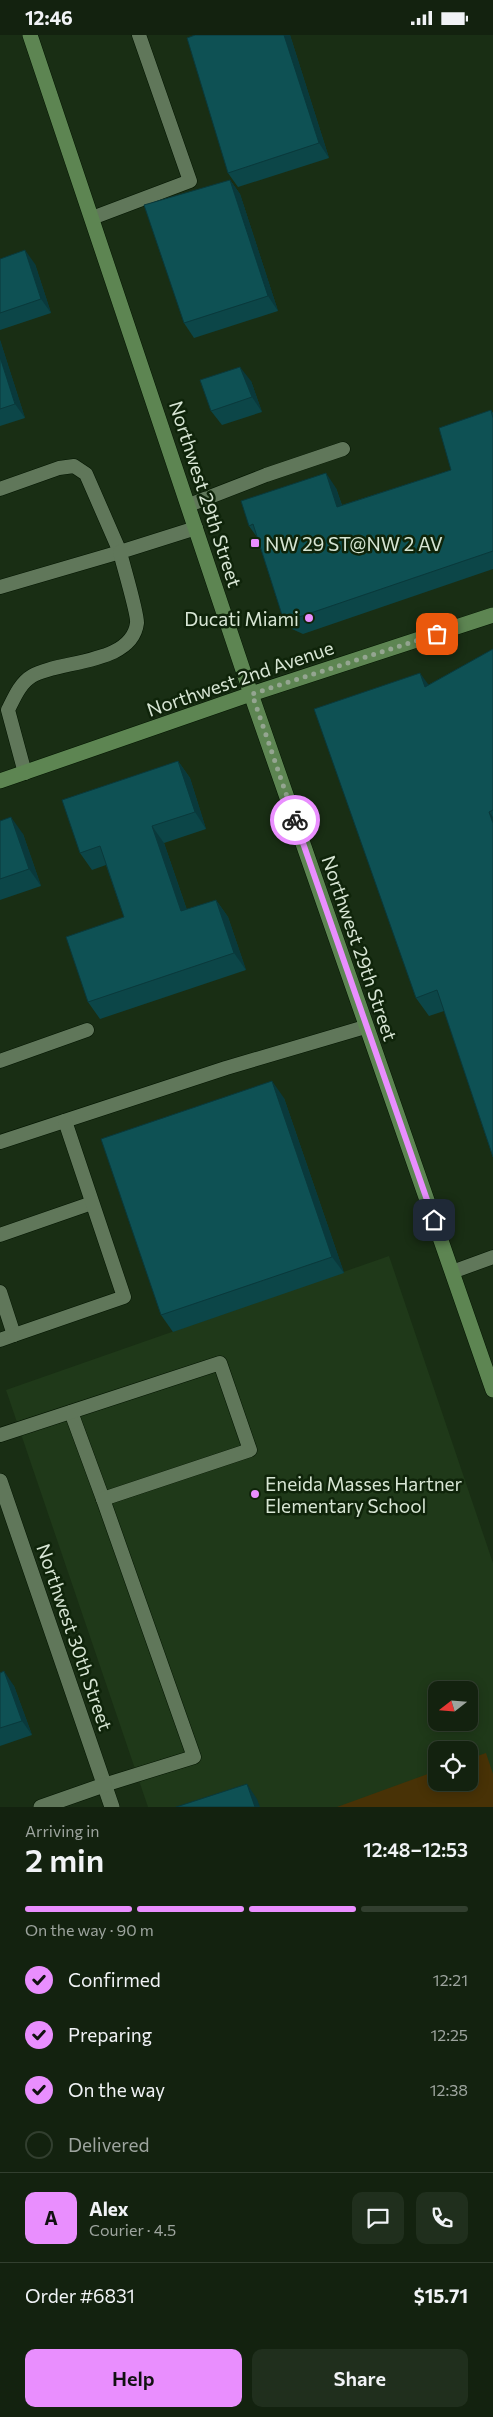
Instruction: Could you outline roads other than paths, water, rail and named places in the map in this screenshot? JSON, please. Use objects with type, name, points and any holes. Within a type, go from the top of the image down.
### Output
[{"type":"street","name":"Northwest 29th Street","points":[[30,35],[252,694],[493,1390]]},
{"type":"street","name":"Northwest 2nd Avenue","points":[[0,781],[252,694],[493,615]]},
{"type":"street","name":"Northwest 30th Street","points":[[0,1481],[112,1807]]},
{"type":"street","points":[[41,1807],[104,1785]]},
{"type":"lane","points":[[92,218],[190,181],[139,35]]},
{"type":"lane","points":[[189,505],[266,475],[343,449]]},
{"type":"lane","points":[[0,489],[59,467],[74,466],[86,474],[120,553],[137,623],[131,638],[116,652],[32,676],[18,689],[8,710],[25,773]]},
{"type":"lane","points":[[0,587],[120,553],[196,528]]},
{"type":"lane","points":[[0,1142],[226,1068],[366,1027]]},
{"type":"lane","points":[[0,1061],[87,1030]]},
{"type":"lane","points":[[0,1340],[124,1297],[65,1121]]},
{"type":"lane","points":[[0,1235],[92,1203]]},
{"type":"lane","points":[[452,1272],[493,1257]]},
{"type":"lane","points":[[0,1292],[14,1335]]},
{"type":"lane","points":[[0,1435],[220,1363],[250,1450],[103,1499]]},
{"type":"lane","points":[[71,1412],[194,1757],[104,1785]]},
{"type":"place","name":"NW 29 ST@NW 2 AV","points":[[255,543]]},
{"type":"place","name":"Ducati Miami","points":[[309,618]]},
{"type":"place","name":"Eneida Masses Hartner Elementary School","points":[[255,1494]]}]
